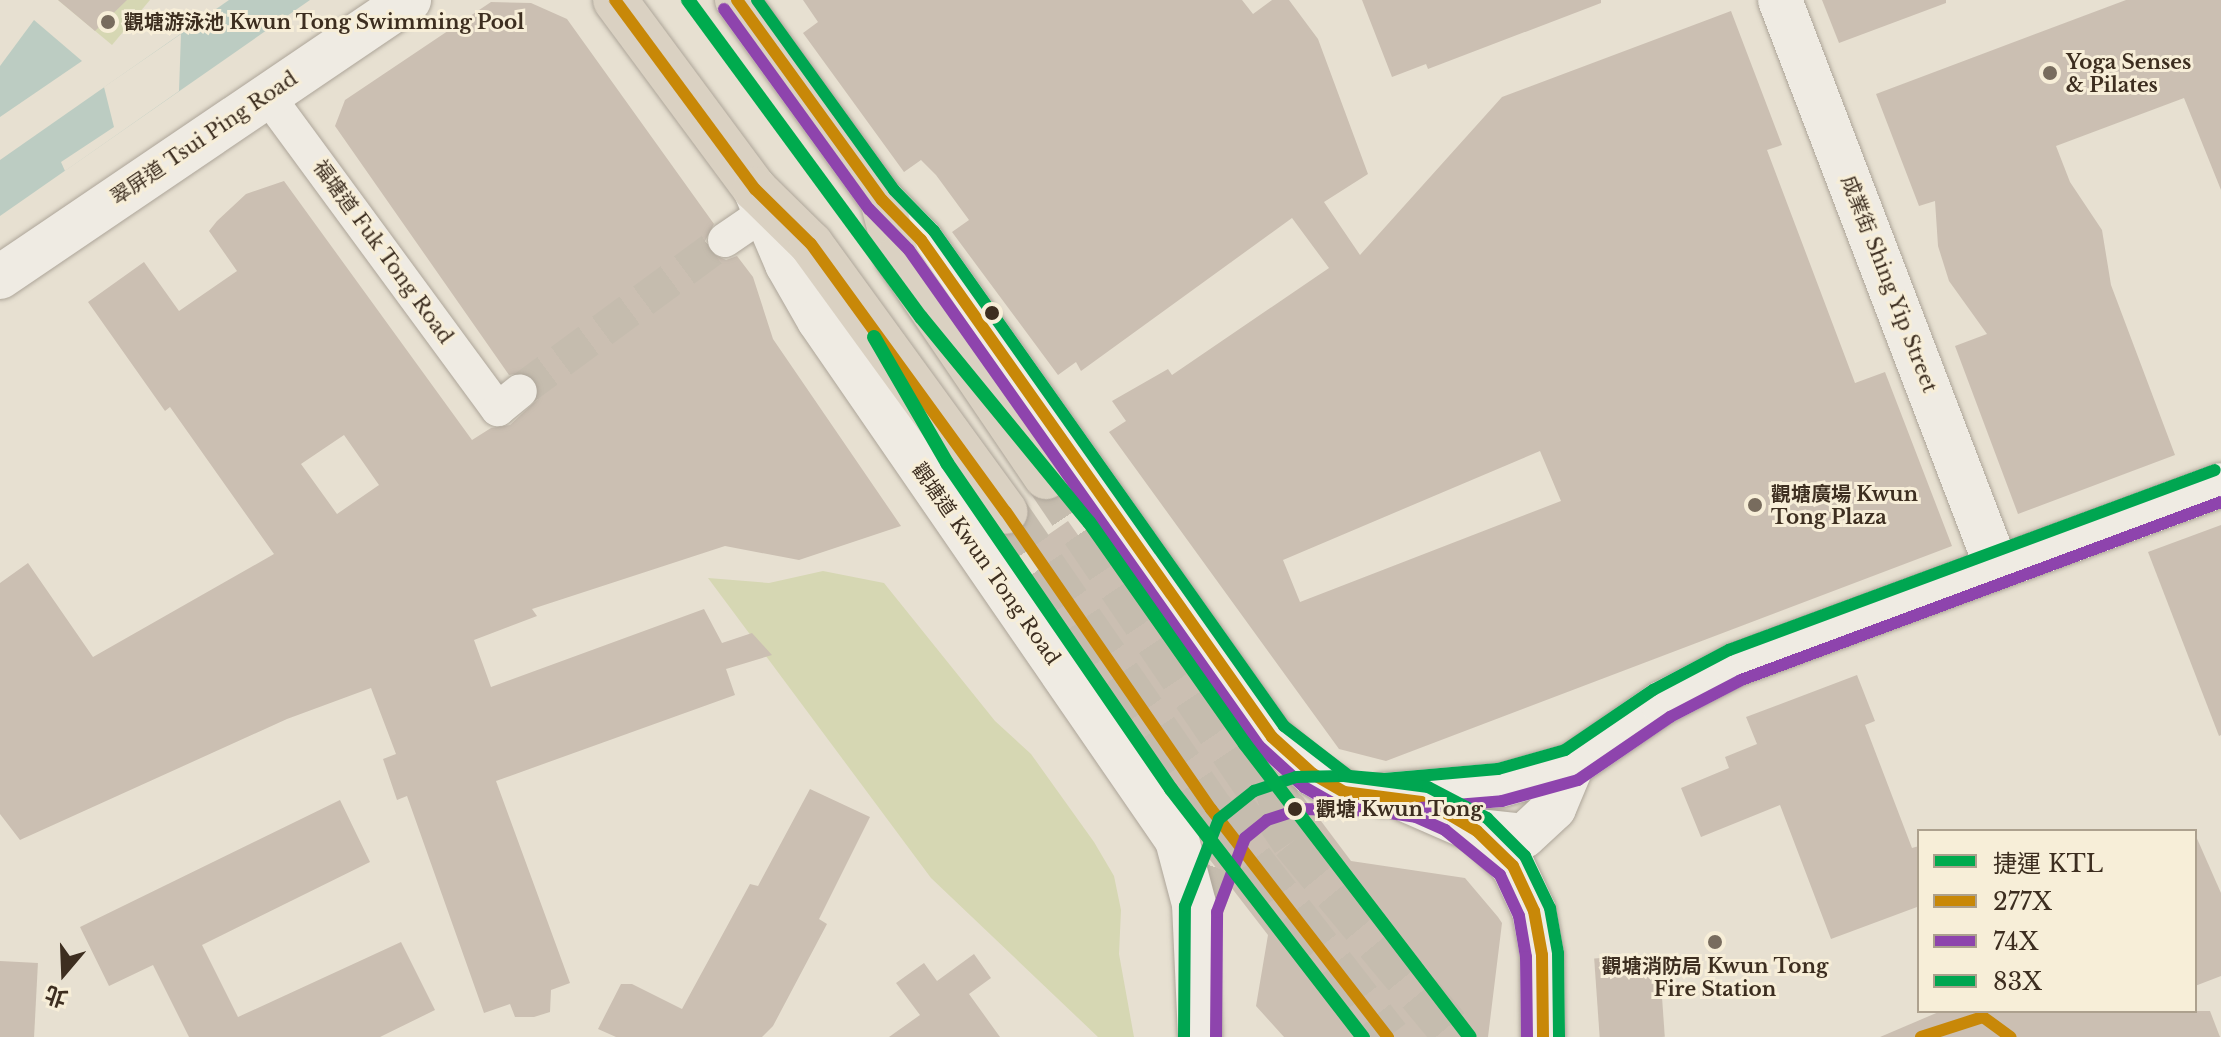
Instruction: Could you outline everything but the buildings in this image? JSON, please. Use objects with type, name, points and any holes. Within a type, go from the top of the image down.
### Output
[{"type":"highway","name":"觀塘道 Kwun Tong Road","points":[[615,0],[760,200],[811,244],[1006,512]]},
{"type":"highway","points":[[737,0],[882,200],[897,258],[1046,477]]},
{"type":"main road","name":"翠屏道 Tsui Ping Road","points":[[0,277],[409,0]]},
{"type":"main road","name":"成業街 Shing Yip Street","points":[[1780,0],[1997,568]]},
{"type":"main road","name":"觀塘道 Kwun Tong Road","points":[[760,200],[787,264],[868,395],[1159,808],[1186,869],[1199,926],[1200,1037]]},
{"type":"main road","points":[[882,200],[921,240],[1272,737],[1313,774],[1364,793],[1421,802],[1477,831],[1513,866],[1534,911],[1542,955],[1543,1037]]},
{"type":"main road","points":[[1298,793],[1364,793],[1501,785],[1572,765],[1662,703],[1735,665],[2221,485]]},
{"type":"main road","points":[[1477,831],[1524,836],[1554,808],[1572,765]]},
{"type":"street","name":"福塘道 Fuk Tong Road","points":[[267,95],[509,400]]},
{"type":"street","points":[[725,240],[760,200]]},
{"type":"green space","name":"觀塘游泳池 Kwun Tong Swimming Pool","points":[[58,0],[150,0],[112,45]]},
{"type":"green space","points":[[823,571],[884,583],[995,721],[1031,754],[1094,842],[1114,876],[1121,910],[1119,954],[1134,1037],[1098,1037],[931,878],[708,578],[769,583]]},
{"type":"shaded area","points":[[229,0],[310,0],[0,216],[0,160]]},
{"type":"shaded area","points":[[34,20],[82,61],[0,117],[0,66]]},
{"type":"pier","points":[[181,34],[179,91],[65,171],[61,162],[114,127],[104,87]]},
{"type":"tunnel","points":[[520,391],[725,240]]},
{"type":"tunnel","points":[[1046,477],[1293,841],[1456,1037]]},
{"type":"tunnel","points":[[1006,512],[1211,809],[1388,1037]]},
{"type":"tunnel","points":[[1201,909],[1232,828],[1259,806],[1298,793]]},
{"type":"metro line","name":"KTL","points":[[688,0],[921,317],[1089,522],[1245,744],[1470,1037]]},
{"type":"metro line","name":"KTL","points":[[874,337],[947,463],[1171,789],[1363,1037]]},
{"type":"transit line","name":"277X","points":[[615,0],[755,189],[811,244],[1006,512],[1211,809],[1388,1037]]},
{"type":"transit line","name":"277X","points":[[737,0],[882,200],[921,240],[1272,737],[1313,774],[1344,792],[1421,802],[1452,816],[1477,831],[1513,866],[1534,911],[1542,955],[1543,1037]]},
{"type":"transit line","name":"83X","points":[[757,0],[894,190],[934,231],[1284,726],[1349,776],[1384,779],[1498,769],[1565,750],[1653,690],[1729,650],[2215,470]]},
{"type":"transit line","name":"74X","points":[[724,9],[869,209],[909,250],[1259,746],[1304,787],[1339,807],[1384,811],[1502,801],[1578,780],[1670,717],[1741,680],[2221,502]]},
{"type":"transit line","name":"83X","points":[[1184,1037],[1185,906],[1219,819],[1254,791],[1296,777],[1344,776],[1428,787],[1487,818],[1525,856],[1550,908],[1558,953],[1559,1037]]},
{"type":"transit line","name":"74X","points":[[1216,1037],[1217,912],[1245,838],[1267,820],[1300,809],[1387,811]]},
{"type":"transit line","name":"74X","points":[[1376,811],[1416,817],[1445,830],[1500,875],[1519,916],[1526,957],[1527,1037]]},
{"type":"transit line","name":"277X","points":[[1921,1037],[1983,1017],[2011,1037]]},
{"type":"place","name":"觀塘游泳池 Kwun Tong Swimming Pool","points":[[108,22]]},
{"type":"place","name":"Yoga Senses & Pilates","points":[[2050,73]]},
{"type":"place","name":"觀塘廣場 Kwun Tong Plaza","points":[[1755,505]]},
{"type":"place","name":"觀塘 Kwun Tong","points":[[1295,809]]},
{"type":"place","name":"觀塘消防局 Kwun Tong Fire Station","points":[[1715,942]]}]
